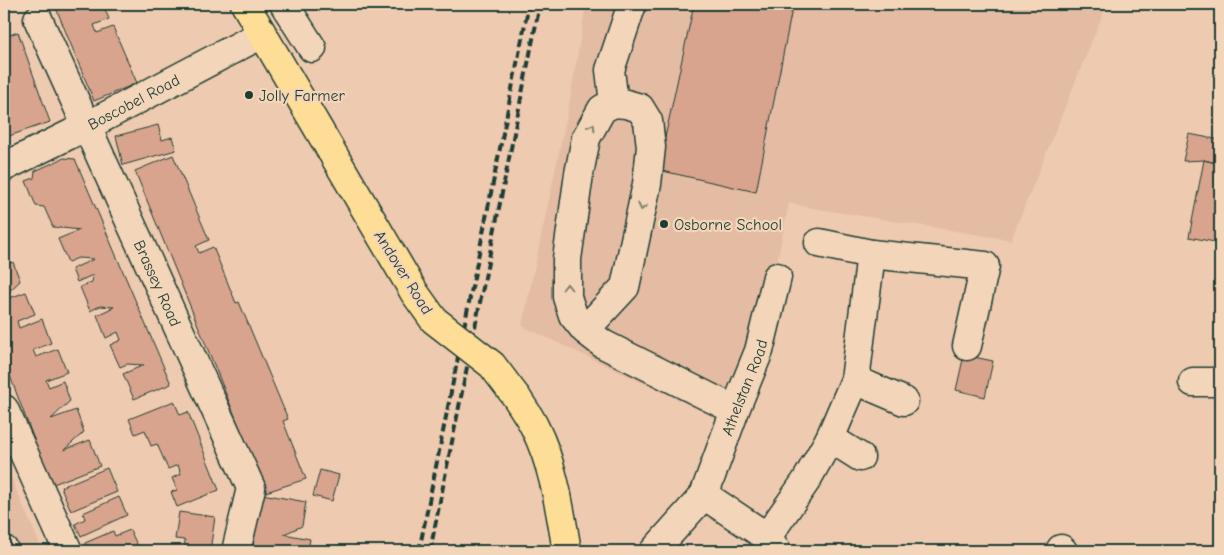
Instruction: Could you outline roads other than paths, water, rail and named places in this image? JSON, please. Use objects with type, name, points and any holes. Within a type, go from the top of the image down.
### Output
[{"type":"main road","name":"Andover Road","points":[[251,6],[262,34],[414,292],[434,320],[492,365],[517,398],[535,428],[548,461],[560,509],[566,551]]},
{"type":"street","points":[[284,4],[312,48]]},
{"type":"street","points":[[614,103],[610,70],[632,4]]},
{"type":"street","name":"Brassey Road","points":[[38,19],[251,488],[236,551]]},
{"type":"street","name":"Boscobel Road","points":[[4,167],[87,126],[262,34]]},
{"type":"street","points":[[585,330],[624,287],[646,184],[650,147],[648,121],[640,108],[626,104],[614,103],[602,110],[586,138],[567,259],[567,297],[573,315],[585,330],[603,344],[735,410]]},
{"type":"street","points":[[819,243],[872,254],[986,266],[967,346]]},
{"type":"street","points":[[704,496],[772,544],[830,438],[855,380],[872,254]]},
{"type":"street","name":"Athelstan Road","points":[[654,551],[704,496],[735,410],[759,351],[777,277]]},
{"type":"street","points":[[855,380],[904,401]]},
{"type":"street","points":[[1193,382],[1220,382]]},
{"type":"street","points":[[4,409],[68,551]]},
{"type":"street","points":[[830,438],[860,457]]},
{"type":"railway","points":[[419,551],[529,4]]},
{"type":"railway","points":[[430,551],[540,4]]},
{"type":"place","name":"Jolly Farmer","points":[[249,95]]},
{"type":"place","name":"Osborne School","points":[[664,224]]}]
